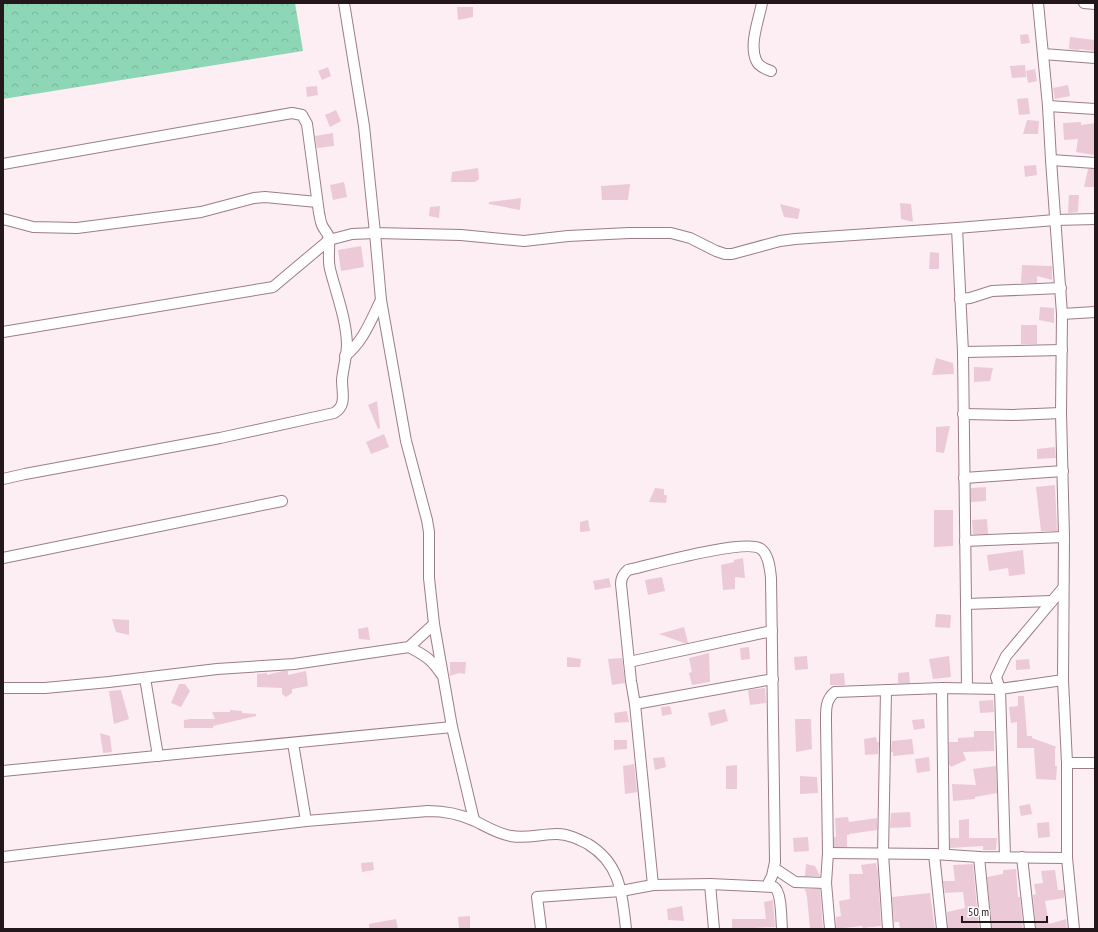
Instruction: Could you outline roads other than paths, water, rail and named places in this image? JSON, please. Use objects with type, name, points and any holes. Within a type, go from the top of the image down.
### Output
[{"type":"street","points":[[344,3],[364,126],[381,300],[406,441],[427,520],[429,532],[429,578],[434,624],[452,727],[474,820]]},
{"type":"street","points":[[762,3],[754,35],[754,50],[756,60],[761,66],[771,71]]},
{"type":"street","points":[[1038,3],[1048,106],[1061,288],[1061,413],[1064,537],[1063,588],[1067,763],[1067,858],[1074,929]]},
{"type":"street","points":[[1084,3],[1095,4]]},
{"type":"street","points":[[1043,54],[1095,58]]},
{"type":"street","points":[[1048,106],[1095,109]]},
{"type":"street","points":[[3,164],[292,113],[302,115],[307,124],[317,202],[322,224],[329,240],[330,268],[336,289],[347,344],[343,366],[343,400],[341,407],[334,413],[220,438],[3,479]]},
{"type":"street","points":[[1051,160],[1095,163]]},
{"type":"street","points":[[3,219],[33,227],[77,228],[201,212],[254,198],[265,197],[317,202]]},
{"type":"street","points":[[3,332],[273,287],[329,240],[352,234],[375,233],[461,235],[524,241],[568,236],[629,233],[671,233],[690,238],[724,254],[732,254],[780,241],[1055,220],[1095,219]]},
{"type":"street","points":[[957,228],[963,352],[966,688]]},
{"type":"street","points":[[960,299],[970,298],[992,291],[1061,288]]},
{"type":"street","points":[[345,356],[356,347],[381,300]]},
{"type":"street","points":[[1062,314],[1095,312]]},
{"type":"street","points":[[963,352],[1062,350]]},
{"type":"street","points":[[963,414],[1013,415],[1061,413]]},
{"type":"street","points":[[964,478],[1063,471]]},
{"type":"street","points":[[3,558],[282,501]]},
{"type":"street","points":[[965,541],[1064,537]]},
{"type":"street","points":[[653,885],[635,704],[620,584],[621,578],[628,570],[731,547],[753,546],[761,549],[766,554],[771,578],[774,868],[767,886]]},
{"type":"street","points":[[1005,856],[1000,689],[996,677],[1006,656],[1063,588]]},
{"type":"street","points":[[966,604],[1052,601]]},
{"type":"street","points":[[409,648],[434,624]]},
{"type":"street","points":[[629,662],[772,631]]},
{"type":"street","points":[[3,688],[45,688],[217,669],[294,664],[409,648],[425,655],[443,677]]},
{"type":"street","points":[[145,678],[158,756]]},
{"type":"street","points":[[635,704],[773,680]]},
{"type":"street","points":[[830,929],[826,883],[828,853],[826,706],[829,698],[836,692],[942,688],[1000,689],[1064,680]]},
{"type":"street","points":[[942,688],[939,854],[942,929]]},
{"type":"street","points":[[886,690],[883,854],[888,929]]},
{"type":"street","points":[[3,771],[452,727]]},
{"type":"street","points":[[293,743],[306,821]]},
{"type":"street","points":[[1067,763],[1095,763]]},
{"type":"street","points":[[3,857],[306,821],[428,811],[455,814],[474,820],[491,830],[511,836],[522,837],[564,834],[579,839],[598,851],[609,862],[621,890],[626,929]]},
{"type":"street","points":[[828,853],[939,854],[979,857],[1005,856],[1067,858]]},
{"type":"street","points":[[979,857],[986,929]]},
{"type":"street","points":[[1022,857],[1030,929]]},
{"type":"street","points":[[774,868],[795,882],[826,883]]},
{"type":"street","points":[[710,884],[714,929]]},
{"type":"street","points":[[541,929],[537,897],[621,890],[653,885],[710,884],[774,887],[778,890],[782,929]]}]
